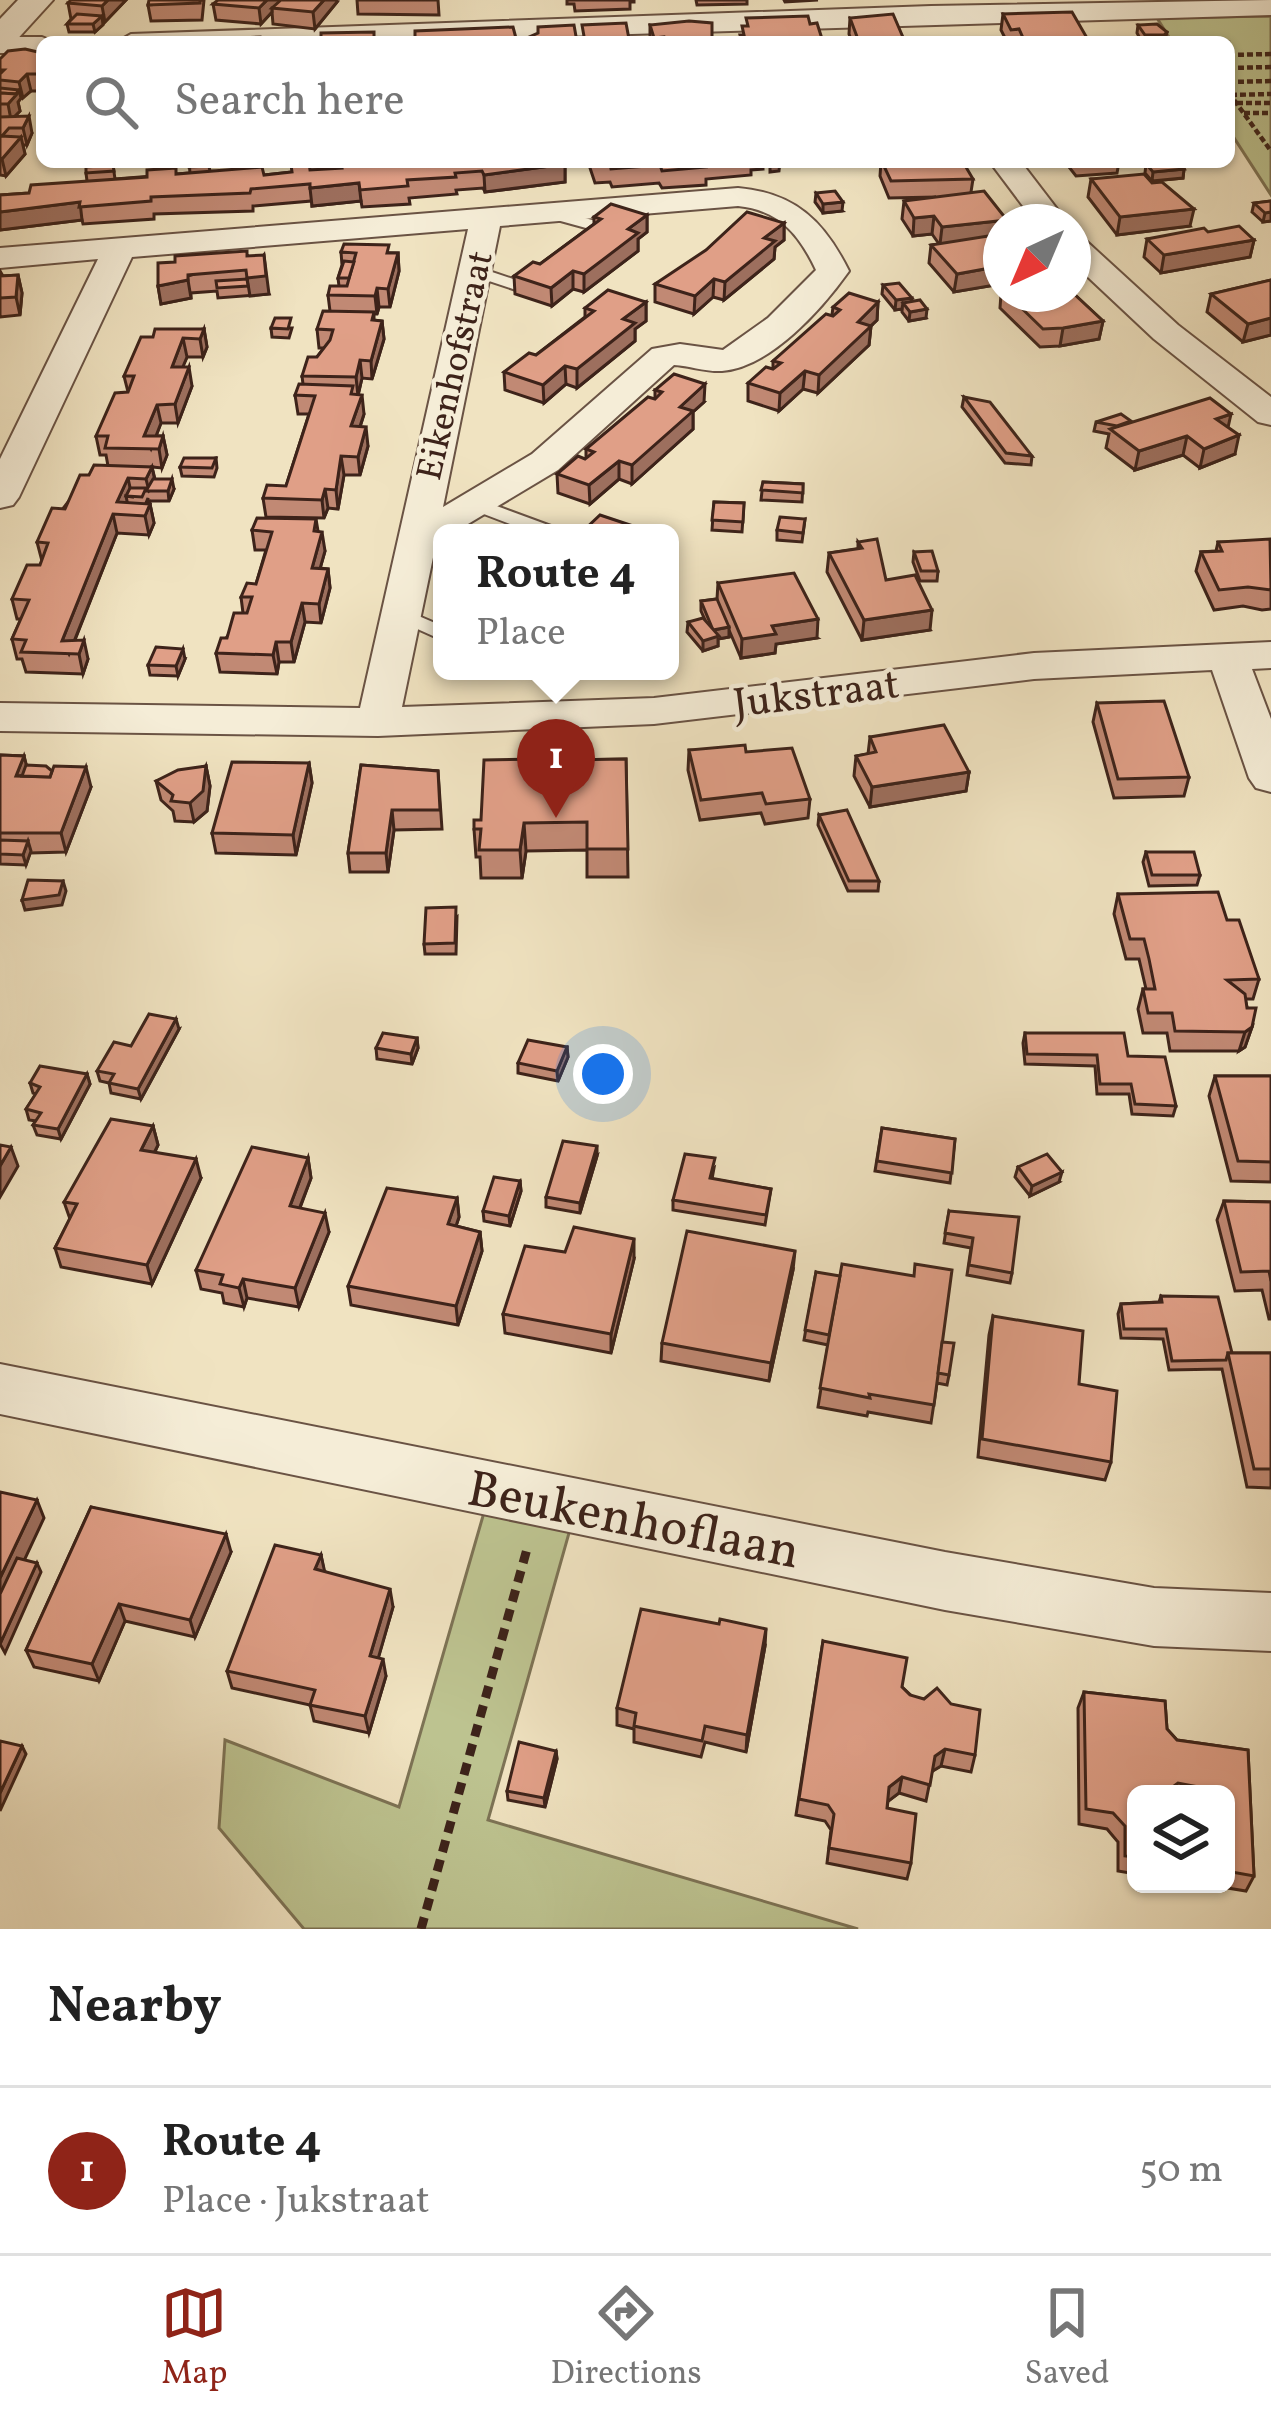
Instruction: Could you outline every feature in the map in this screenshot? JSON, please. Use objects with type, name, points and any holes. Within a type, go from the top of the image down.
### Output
[{"type":"street","points":[[0,42],[38,0]]},
{"type":"street","points":[[262,36],[871,8],[931,14],[1271,7]]},
{"type":"street","points":[[931,14],[942,36]]},
{"type":"street","points":[[0,42],[36,45]]},
{"type":"street","points":[[1010,168],[1037,204]]},
{"type":"street","points":[[0,258],[761,197],[797,214],[833,271],[736,357],[723,362],[685,351],[664,356],[544,462],[545,476],[475,504],[441,524]]},
{"type":"street","name":"Eikenhofstraat","points":[[378,722],[486,220]]},
{"type":"street","points":[[0,496],[119,250]]},
{"type":"street","points":[[1091,263],[1166,332],[1271,414]]},
{"type":"street","points":[[414,540],[433,529]]},
{"type":"street","name":"Jukstraat","points":[[0,717],[378,722],[654,711],[1034,666],[1271,655]]},
{"type":"street","points":[[1227,656],[1271,778]]},
{"type":"street","name":"Beukenhoflaan","points":[[0,1389],[945,1581],[1154,1617],[1271,1622]]},
{"type":"lane","points":[[552,214],[597,226]]},
{"type":"lane","points":[[474,271],[516,285]]},
{"type":"lane","points":[[475,504],[528,524]]},
{"type":"lane","points":[[400,614],[433,630]]},
{"type":"path","points":[[1235,55],[1271,54]]},
{"type":"path","points":[[1235,68],[1271,67]]},
{"type":"path","points":[[1235,82],[1271,81]]},
{"type":"path","points":[[1235,94],[1271,94]]},
{"type":"path","points":[[1235,100],[1268,140],[1271,151]]},
{"type":"path","points":[[1237,103],[1271,103]]},
{"type":"path","points":[[1244,113],[1271,113]]},
{"type":"path","points":[[1253,126],[1271,125]]},
{"type":"path","points":[[421,1929],[538,1499]]},
{"type":"green space","points":[[1271,16],[1271,195],[1235,139],[1235,36],[1168,36],[1157,18]]},
{"type":"green space","points":[[485,1509],[571,1526],[488,1820],[858,1929],[304,1929],[219,1828],[225,1740],[399,1807]]},
{"type":"building","points":[[108,0],[102,6],[68,3]]},
{"type":"building","points":[[149,0],[200,0],[200,3],[148,5]]},
{"type":"building","points":[[218,0],[267,0],[259,8],[213,4]]},
{"type":"building","points":[[281,0],[324,0],[313,12],[272,8]]},
{"type":"building","points":[[1072,12],[1086,36],[1022,36],[1019,29],[1011,30],[1003,14]]},
{"type":"building","points":[[77,14],[102,16],[93,24],[67,24]]},
{"type":"building","points":[[893,14],[902,36],[857,36],[850,18]]},
{"type":"building","points":[[808,16],[810,24],[817,23],[821,36],[740,36],[742,26],[748,26],[746,18]]},
{"type":"building","points":[[626,23],[628,36],[584,36],[582,25]]},
{"type":"building","points":[[712,23],[712,36],[653,36],[650,25]]},
{"type":"building","points":[[1157,24],[1167,32],[1164,35],[1145,35],[1138,25]]},
{"type":"building","points":[[574,25],[576,36],[531,36],[538,27]]},
{"type":"building","points":[[513,27],[515,36],[415,36],[415,31]]},
{"type":"building","points":[[374,32],[374,36],[321,36]]},
{"type":"building","points":[[8,51],[36,52],[36,74],[27,74],[19,82],[0,80],[4,70],[0,70],[0,59]]},
{"type":"building","points":[[0,93],[17,94],[8,104],[0,104]]},
{"type":"building","points":[[29,116],[23,128],[9,128],[2,136],[21,137],[0,158],[0,117]]},
{"type":"building","points":[[86,168],[114,171],[86,173]]},
{"type":"building","points":[[176,168],[176,174],[250,168],[262,168],[264,175],[292,172],[291,168],[536,168],[484,175],[482,171],[455,173],[456,177],[407,180],[408,186],[360,190],[359,183],[310,188],[310,184],[0,212],[0,195],[29,193],[31,185],[147,177],[147,170]]},
{"type":"building","points":[[885,168],[967,168],[973,179],[891,181]]},
{"type":"building","points":[[1144,174],[1152,183],[1162,182],[1194,209],[1120,217],[1091,179]]},
{"type":"building","points":[[835,191],[843,202],[823,204],[816,193]]},
{"type":"building","points":[[984,191],[994,204],[983,204],[983,223],[942,227],[934,216],[914,218],[904,201]]},
{"type":"building","points":[[1271,201],[1271,212],[1265,213],[1254,203]]},
{"type":"building","points":[[611,204],[647,215],[628,229],[638,233],[584,274],[573,271],[551,288],[514,276],[533,262],[540,264],[601,219],[594,217]]},
{"type":"building","points":[[747,212],[784,223],[764,238],[775,241],[725,282],[714,279],[695,296],[655,284],[706,250]]},
{"type":"building","points":[[1239,226],[1254,240],[1164,255],[1147,239],[1204,228],[1208,232]]},
{"type":"building","points":[[983,237],[983,269],[957,274],[931,245]]},
{"type":"building","points":[[344,244],[389,245],[387,253],[398,253],[388,289],[377,288],[375,296],[328,295],[330,286],[347,286],[356,253],[341,252]]},
{"type":"building","points":[[247,251],[247,256],[264,255],[266,276],[247,278],[246,270],[188,275],[188,280],[158,286],[158,263],[175,262],[175,256]]},
{"type":"building","points":[[344,261],[354,262],[349,278],[338,278]]},
{"type":"building","points":[[0,271],[1,276],[18,275],[16,297],[0,298]]},
{"type":"building","points":[[247,279],[248,286],[217,288],[216,281]]},
{"type":"building","points":[[1271,280],[1271,318],[1248,324],[1211,294]]},
{"type":"building","points":[[899,283],[912,298],[896,300],[883,285]]},
{"type":"building","points":[[608,290],[646,302],[623,319],[635,323],[577,369],[565,366],[543,385],[504,372],[529,353],[536,355],[594,311],[585,308]]},
{"type":"building","points":[[849,293],[878,302],[858,322],[871,326],[819,375],[805,371],[780,393],[748,383],[766,367],[773,369],[781,363],[773,361],[826,314],[833,316],[840,310],[833,307]]},
{"type":"building","points":[[920,300],[927,309],[910,312],[903,303]]},
{"type":"building","points":[[1091,310],[1103,321],[1063,328],[1043,329],[1026,312]]},
{"type":"building","points":[[323,311],[374,312],[372,320],[382,321],[371,361],[360,360],[356,377],[302,376],[308,357],[317,357],[330,340],[333,330],[317,329]]},
{"type":"building","points":[[275,318],[291,318],[288,329],[271,328]]},
{"type":"building","points":[[155,329],[204,329],[200,339],[183,338],[172,367],[189,367],[175,404],[157,405],[144,436],[163,436],[159,449],[105,448],[108,436],[96,436],[115,393],[128,392],[134,376],[124,376],[141,337],[153,337]]},
{"type":"building","points":[[674,374],[705,384],[680,407],[693,411],[632,465],[619,461],[589,485],[557,474],[578,456],[585,459],[594,452],[586,449],[648,397],[655,399],[662,392],[655,390]]},
{"type":"building","points":[[299,384],[353,386],[351,394],[362,395],[351,426],[366,427],[358,457],[341,456],[336,490],[325,489],[322,500],[263,498],[267,485],[286,486],[315,396],[295,395]]},
{"type":"building","points":[[964,397],[990,402],[1032,456],[1006,453]]},
{"type":"building","points":[[1210,398],[1231,414],[1216,419],[1239,435],[1204,449],[1187,436],[1139,451],[1110,429]]},
{"type":"building","points":[[1121,414],[1131,421],[1117,426],[1096,422]]},
{"type":"building","points":[[184,458],[216,458],[212,468],[180,467]]},
{"type":"building","points":[[94,465],[152,467],[146,479],[128,478],[117,502],[150,504],[145,516],[113,514],[62,641],[84,640],[79,654],[21,652],[26,640],[12,639],[29,600],[12,599],[27,565],[40,565],[48,543],[37,542],[52,508],[65,509],[80,475],[89,475]]},
{"type":"building","points":[[153,479],[172,479],[168,491],[146,491]]},
{"type":"building","points":[[763,482],[803,484],[803,493],[761,490]]},
{"type":"building","points":[[130,488],[146,488],[142,497],[126,496]]},
{"type":"building","points":[[714,502],[744,503],[743,522],[712,520]]},
{"type":"building","points":[[600,515],[627,524],[590,524]]},
{"type":"building","points":[[780,517],[805,519],[803,533],[777,530]]},
{"type":"building","points":[[257,518],[316,519],[314,531],[322,532],[312,568],[328,569],[319,604],[302,603],[291,642],[276,642],[273,655],[216,653],[221,638],[227,638],[234,613],[247,613],[252,597],[241,597],[247,583],[256,584],[272,532],[252,530]]},
{"type":"building","points":[[877,539],[886,580],[915,575],[932,610],[864,620],[829,553],[862,548],[858,542]]},
{"type":"building","points":[[1270,539],[1271,590],[1219,590],[1201,552],[1222,551],[1218,542]]},
{"type":"building","points":[[932,551],[938,571],[921,571],[914,552]]},
{"type":"building","points":[[794,573],[818,619],[772,626],[776,634],[742,639],[718,583]]},
{"type":"building","points":[[717,599],[729,627],[713,630],[701,601]]},
{"type":"building","points":[[703,618],[719,636],[703,641],[688,622]]},
{"type":"building","points":[[156,647],[183,649],[176,666],[148,665]]},
{"type":"building","points":[[1164,701],[1189,777],[1118,779],[1097,703]]},
{"type":"building","points":[[944,725],[969,772],[872,787],[856,756],[876,752],[870,737]]},
{"type":"building","points":[[745,745],[746,752],[792,748],[810,799],[766,804],[762,793],[701,800],[689,750]]},
{"type":"building","points":[[545,750],[564,750],[564,760],[626,759],[628,849],[587,849],[587,822],[524,823],[520,850],[479,850],[481,829],[474,829],[474,820],[481,820],[484,760],[544,759]]},
{"type":"building","points":[[0,755],[24,756],[16,776],[50,777],[54,766],[86,767],[61,833],[0,833]]},
{"type":"building","points":[[232,762],[309,763],[293,835],[212,833]]},
{"type":"building","points":[[26,765],[46,766],[52,771],[50,777],[22,776]]},
{"type":"building","points":[[361,765],[438,771],[440,810],[392,810],[386,853],[348,853]]},
{"type":"building","points":[[206,766],[203,791],[190,803],[171,801],[173,795],[156,781],[178,770]]},
{"type":"building","points":[[847,810],[879,881],[849,881],[819,815]]},
{"type":"building","points":[[0,840],[28,841],[23,855],[0,854]]},
{"type":"building","points":[[1146,852],[1194,852],[1200,875],[1152,875]]},
{"type":"building","points":[[28,880],[63,881],[59,895],[22,900]]},
{"type":"building","points":[[1218,892],[1227,920],[1239,920],[1259,979],[1227,980],[1245,994],[1247,1008],[1256,1008],[1252,1027],[1245,1032],[1175,1031],[1172,1013],[1148,1013],[1143,989],[1155,989],[1144,939],[1130,939],[1118,894]]},
{"type":"building","points":[[456,907],[455,943],[424,944],[426,908]]},
{"type":"building","points":[[149,1014],[176,1019],[138,1089],[109,1083],[114,1074],[97,1071],[114,1042],[131,1046]]},
{"type":"building","points":[[383,1033],[417,1038],[411,1054],[376,1048]]},
{"type":"building","points":[[1025,1033],[1124,1033],[1128,1056],[1165,1057],[1176,1106],[1135,1104],[1131,1084],[1100,1084],[1097,1055],[1027,1054]]},
{"type":"building","points":[[528,1040],[567,1047],[557,1071],[518,1063]]},
{"type":"building","points":[[40,1066],[87,1074],[58,1129],[33,1125],[41,1113],[26,1109],[40,1087],[30,1083]]},
{"type":"building","points":[[1215,1076],[1271,1076],[1271,1162],[1238,1161]]},
{"type":"building","points":[[111,1119],[153,1126],[141,1150],[196,1159],[147,1265],[55,1248],[77,1204],[64,1202]]},
{"type":"building","points":[[882,1128],[955,1139],[952,1173],[877,1161]]},
{"type":"building","points":[[563,1141],[597,1146],[580,1203],[546,1197]]},
{"type":"building","points":[[0,1145],[11,1147],[0,1166]]},
{"type":"building","points":[[252,1147],[308,1158],[290,1206],[325,1213],[295,1288],[243,1279],[239,1288],[220,1284],[223,1275],[196,1270]]},
{"type":"building","points":[[685,1154],[715,1158],[710,1178],[771,1189],[766,1215],[673,1200]]},
{"type":"building","points":[[1047,1154],[1062,1172],[1032,1186],[1018,1167]]},
{"type":"building","points":[[494,1177],[520,1181],[509,1216],[483,1211]]},
{"type":"building","points":[[387,1188],[457,1198],[448,1224],[480,1232],[456,1306],[348,1286]]},
{"type":"building","points":[[1224,1201],[1271,1202],[1271,1281],[1269,1271],[1241,1272]]},
{"type":"building","points":[[949,1211],[1019,1217],[1012,1273],[969,1265],[973,1238],[945,1233]]},
{"type":"building","points":[[574,1227],[634,1239],[611,1334],[503,1314],[525,1246],[565,1252]]},
{"type":"building","points":[[687,1231],[795,1251],[771,1363],[662,1343]]},
{"type":"building","points":[[842,1264],[914,1276],[915,1264],[952,1270],[934,1405],[820,1388]]},
{"type":"building","points":[[816,1272],[840,1276],[829,1335],[805,1330]]},
{"type":"building","points":[[1161,1296],[1218,1297],[1232,1353],[1226,1360],[1172,1361],[1166,1329],[1124,1329],[1121,1304],[1162,1302]]},
{"type":"building","points":[[993,1316],[1083,1331],[1079,1384],[1117,1391],[1111,1462],[982,1439]]},
{"type":"building","points":[[942,1342],[954,1343],[949,1375],[938,1373]]},
{"type":"building","points":[[1228,1353],[1271,1353],[1271,1469],[1254,1469]]},
{"type":"building","points":[[0,1492],[37,1500],[0,1578]]},
{"type":"building","points":[[91,1507],[226,1534],[190,1620],[119,1604],[92,1664],[26,1650]]},
{"type":"building","points":[[275,1545],[321,1555],[315,1569],[390,1589],[370,1656],[383,1659],[365,1716],[310,1705],[315,1690],[227,1671]]},
{"type":"building","points":[[17,1558],[37,1563],[0,1644],[0,1594]]},
{"type":"building","points":[[641,1609],[766,1629],[747,1735],[705,1726],[702,1741],[634,1726],[636,1713],[617,1708]]},
{"type":"building","points":[[823,1641],[907,1658],[902,1687],[910,1695],[924,1699],[937,1688],[951,1704],[980,1710],[975,1755],[945,1749],[935,1756],[930,1785],[902,1777],[889,1787],[887,1808],[916,1814],[911,1863],[829,1848],[834,1814],[828,1805],[799,1799]]},
{"type":"building","points":[[1084,1692],[1165,1701],[1167,1729],[1177,1740],[1248,1750],[1254,1876],[1235,1873],[1235,1785],[1127,1785],[1127,1856],[1125,1826],[1113,1813],[1086,1809]]},
{"type":"building","points":[[0,1741],[22,1746],[0,1793]]},
{"type":"building","points":[[519,1742],[556,1751],[544,1798],[507,1791]]},
{"type":"place","name":"Route 4","points":[[556,818]]}]
